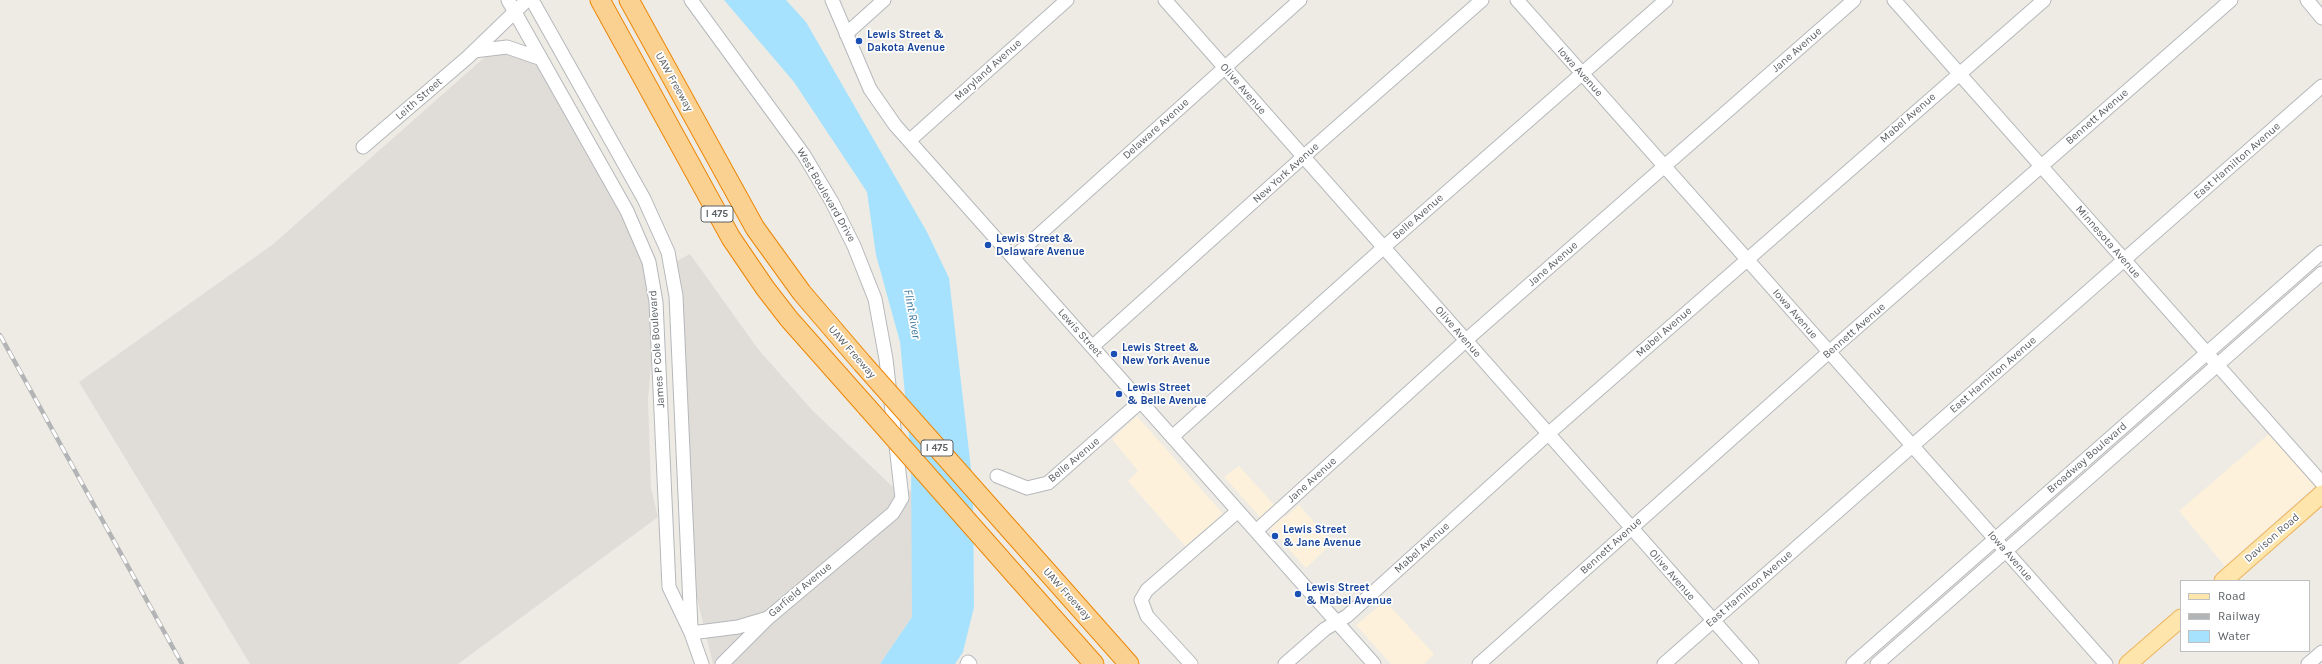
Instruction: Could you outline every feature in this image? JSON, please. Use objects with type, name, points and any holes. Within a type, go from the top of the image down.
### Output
[{"type":"highway","name":"I 475","points":[[600,0],[735,244],[765,288],[789,319],[1094,664]]},
{"type":"highway","name":"UAW Freeway","points":[[629,0],[759,234],[802,293],[862,363],[1130,664]]},
{"type":"highway","points":[[1032,595],[1084,664]]},
{"type":"main road","name":"Davison Road","points":[[2224,580],[2322,494]]},
{"type":"main road","points":[[2128,664],[2180,619]]},
{"type":"street","name":"James P Cole Boulevard","points":[[508,0],[539,58],[627,211],[649,262],[657,309],[669,587],[691,633],[702,664]]},
{"type":"street","name":"Leith Street","points":[[363,147],[474,51],[527,0]]},
{"type":"street","name":"James P Cole Boulevard","points":[[532,0],[644,199],[668,252],[676,296],[691,633]]},
{"type":"street","name":"West Boulevard Drive","points":[[691,0],[804,154],[832,202],[854,246],[874,299],[886,359],[902,498],[893,513]]},
{"type":"street","name":"Lewis Street","points":[[832,0],[870,89],[881,107],[909,141],[1374,664]]},
{"type":"street","points":[[846,34],[884,0]]},
{"type":"street","name":"Maryland Avenue","points":[[909,141],[1067,0]]},
{"type":"street","name":"Olive Avenue","points":[[1164,0],[1712,621],[1752,664]]},
{"type":"street","name":"Delaware Avenue","points":[[1013,258],[1300,0]]},
{"type":"street","name":"New York Avenue","points":[[1092,347],[1303,157],[1482,0]]},
{"type":"street","name":"Iowa Avenue","points":[[1517,0],[2106,664]]},
{"type":"street","name":"Belle Avenue","points":[[1172,437],[1383,248],[1666,0]]},
{"type":"street","name":"Jane Avenue","points":[[1256,531],[1465,341],[1854,0]]},
{"type":"street","name":"Minnesota Avenue","points":[[1894,0],[2322,483]]},
{"type":"street","name":"Mabel Avenue","points":[[1285,664],[1325,629],[1347,616],[1548,434],[1747,258],[2044,0]]},
{"type":"street","name":"Bennett Avenue","points":[[1479,664],[1829,352],[2230,0]]},
{"type":"street","points":[[2307,0],[2322,18]]},
{"type":"street","points":[[474,51],[507,47],[539,58]]},
{"type":"street","name":"East Hamilton Avenue","points":[[1664,664],[2322,86]]},
{"type":"street","name":"Broadway Boulevard","points":[[1853,664],[2322,252]]},
{"type":"street","name":"Broadway Boulevard","points":[[1877,664],[2322,274]]},
{"type":"street","name":"Belle Avenue","points":[[997,476],[1027,488],[1048,483],[1141,401]]},
{"type":"street","points":[[1191,664],[1147,616],[1141,600],[1147,590],[1238,511]]},
{"type":"street","name":"Garfield Avenue","points":[[691,633],[738,627],[768,618],[893,513]]},
{"type":"street","points":[[722,664],[768,618]]},
{"type":"street","points":[[1894,628],[1905,640]]},
{"type":"street","points":[[2308,664],[2322,652]]},
{"type":"shaded area","points":[[505,53],[534,62],[547,80],[616,201],[641,254],[650,293],[652,355],[648,399],[651,488],[658,517],[458,664],[250,664],[79,382],[272,245],[485,57]]},
{"type":"shaded area","points":[[690,254],[758,349],[812,410],[894,488],[912,491],[912,617],[880,664],[713,664],[695,590],[684,327],[679,277],[675,262]]},
{"type":"shaded area","points":[[1137,416],[1223,514],[1185,546],[1128,481],[1138,471],[1112,439]]},
{"type":"shaded area","points":[[2270,433],[2316,485],[2225,566],[2179,511]]},
{"type":"shaded area","points":[[1239,466],[1285,517],[1299,505],[1332,543],[1306,568],[1224,477]]},
{"type":"shaded area","points":[[1385,601],[1434,654],[1424,664],[1391,664],[1356,625]]},
{"type":"water","name":"Flint River","points":[[724,0],[786,0],[806,22],[927,232],[949,278],[973,486],[974,607],[963,652],[955,664],[880,664],[912,617],[911,458],[900,342],[876,255],[867,192],[794,82]]},
{"type":"railway","points":[[0,335],[182,664]]},
{"type":"place","name":"Lewis Street & Dakota Avenue","points":[[859,41]]},
{"type":"place","name":"Lewis Street & Delaware Avenue","points":[[988,245]]},
{"type":"place","name":"Lewis Street & New York Avenue","points":[[1114,354]]},
{"type":"place","name":"Lewis Street & Belle Avenue","points":[[1119,394]]},
{"type":"place","name":"Lewis Street & Jane Avenue","points":[[1275,536]]},
{"type":"place","name":"Lewis Street & Mabel Avenue","points":[[1298,594]]}]
